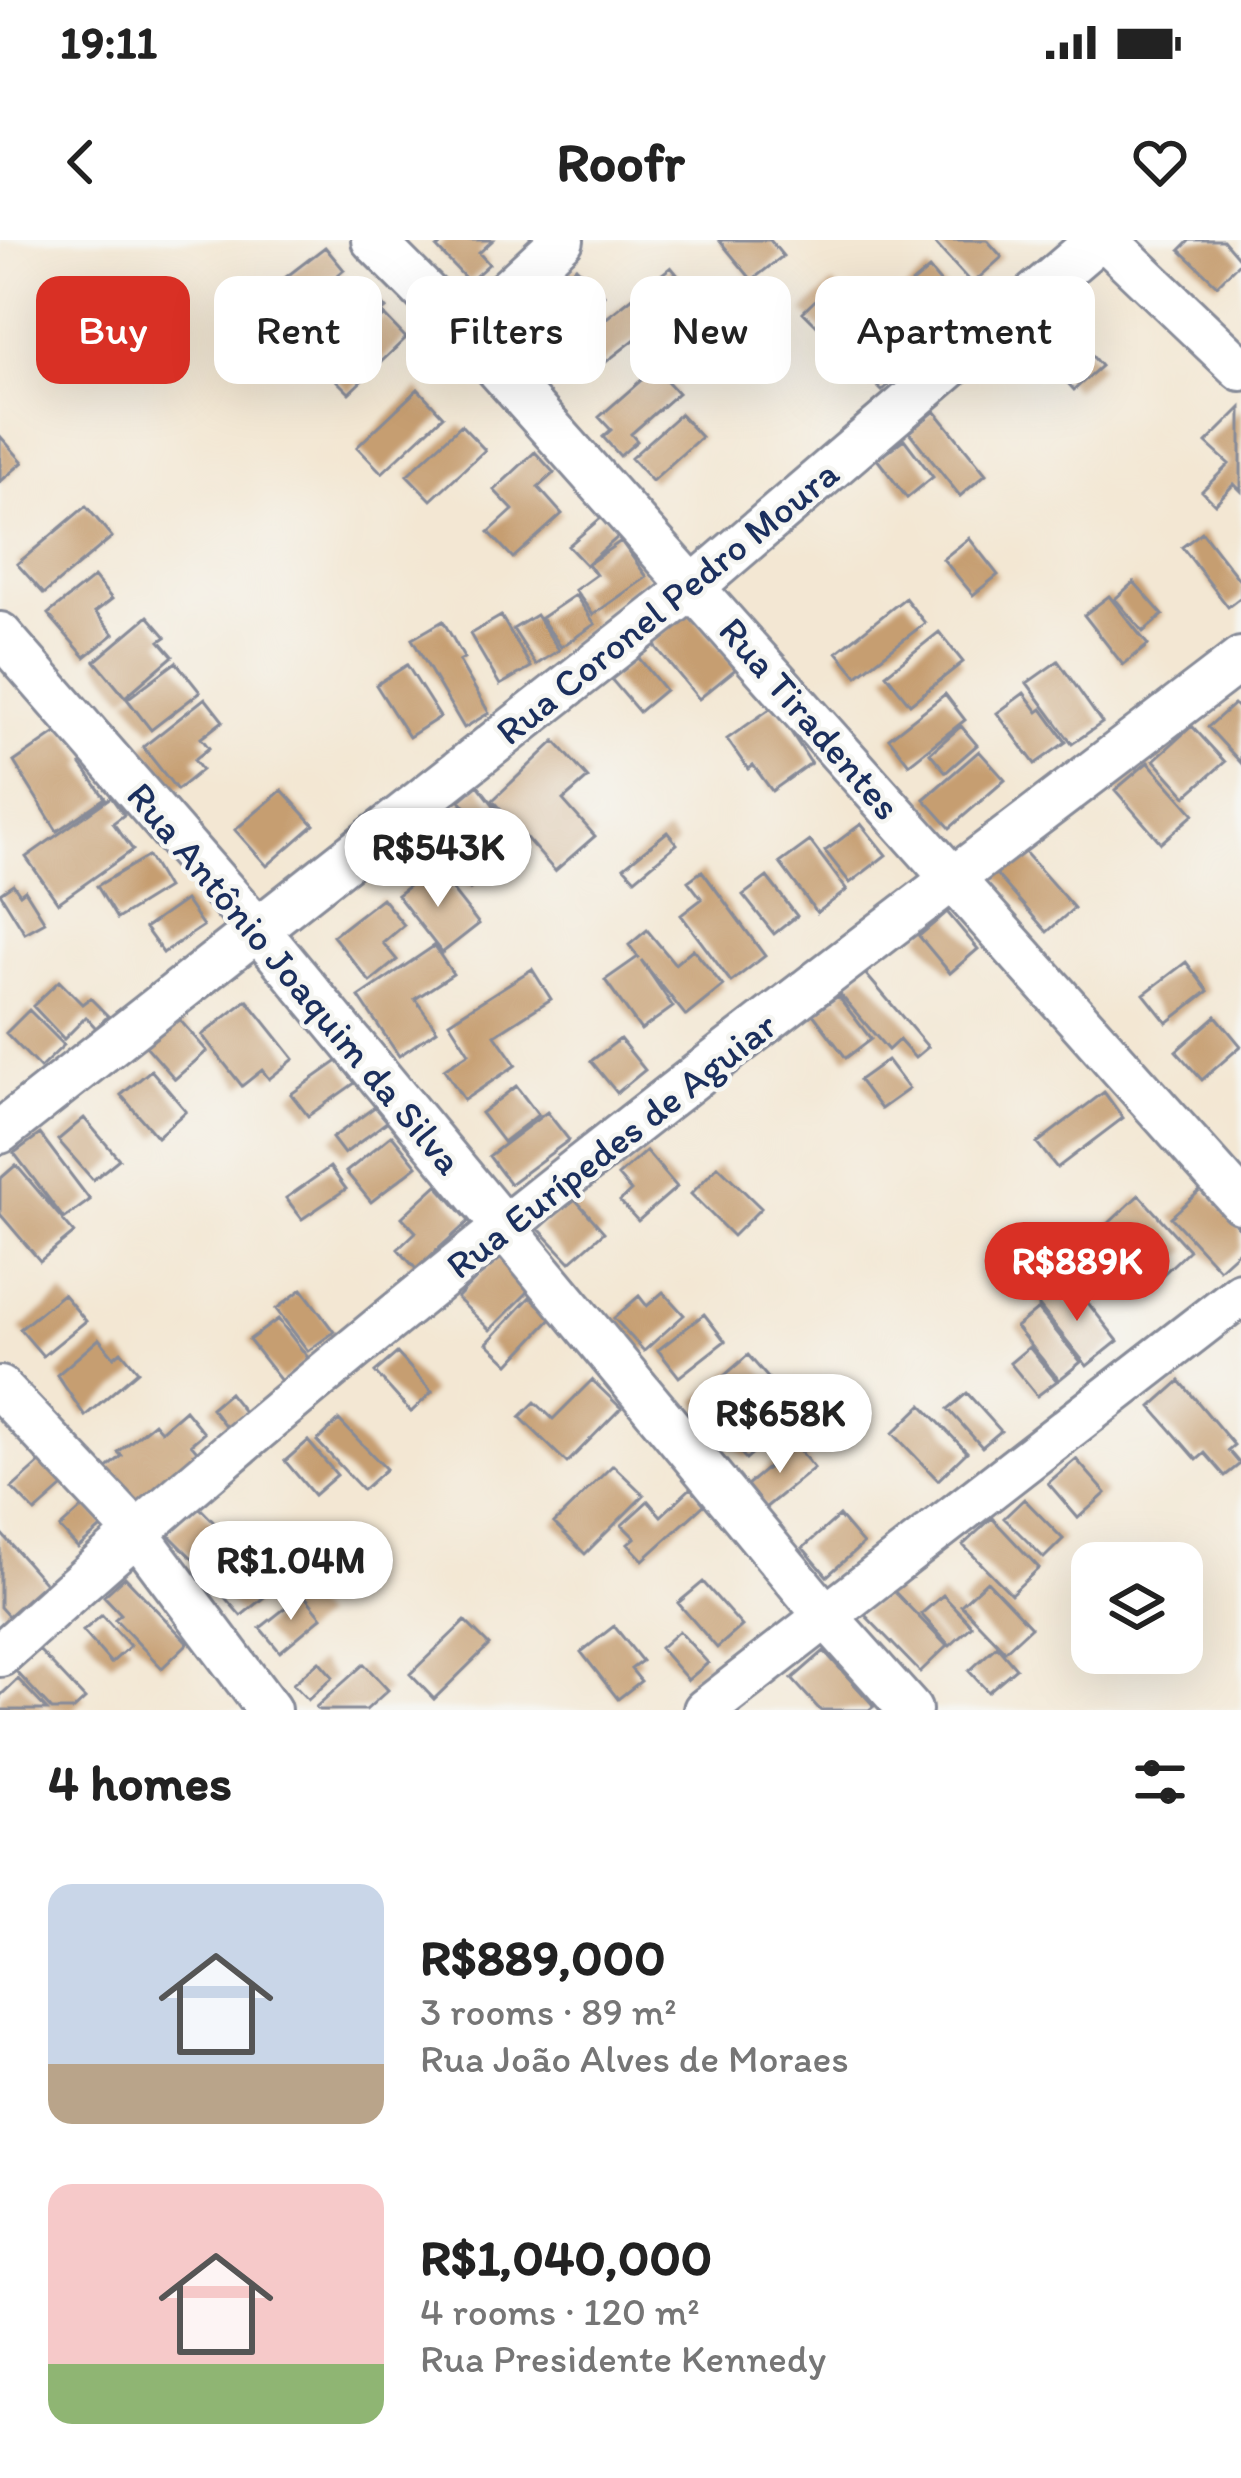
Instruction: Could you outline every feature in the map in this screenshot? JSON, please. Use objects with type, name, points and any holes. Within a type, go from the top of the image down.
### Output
[{"type":"street","name":"Rua Tiradentes","points":[[374,240],[410,276]]},
{"type":"street","points":[[523,276],[562,240]]},
{"type":"street","points":[[1102,240],[1241,369]]},
{"type":"street","name":"Rua Coronel Pedro Moura","points":[[0,1132],[694,586],[1102,240]]},
{"type":"street","name":"Rua Tiradentes","points":[[512,384],[1241,1202]]},
{"type":"street","name":"Rua Antônio Joaquim da Silva","points":[[0,634],[258,929],[825,1615],[910,1710]]},
{"type":"street","name":"Rua Eurípedes de Aguiar","points":[[0,1655],[135,1531],[504,1226],[1241,659]]},
{"type":"street","points":[[705,1710],[1241,1294]]},
{"type":"street","points":[[0,1388],[135,1531],[269,1710]]},
{"type":"building","points":[[446,240],[493,240],[479,253],[489,264],[476,276],[463,276],[437,248]]},
{"type":"building","points":[[719,240],[770,240],[783,256],[757,276],[749,276]]},
{"type":"building","points":[[932,240],[987,240],[1002,257],[981,276],[965,276]]},
{"type":"building","points":[[1190,240],[1223,240],[1241,261],[1217,285],[1180,250]]},
{"type":"building","points":[[325,247],[344,270],[337,276],[287,276]]},
{"type":"building","points":[[630,299],[630,343],[606,362],[606,318]]},
{"type":"building","points":[[815,300],[815,324],[803,312]]},
{"type":"building","points":[[382,317],[406,338],[382,361]]},
{"type":"building","points":[[637,384],[670,384],[678,393],[631,434],[637,441],[620,456],[603,437],[611,430],[599,417]]},
{"type":"building","points":[[418,389],[443,416],[382,473],[357,447]]},
{"type":"building","points":[[1241,408],[1241,491],[1234,484],[1215,504],[1202,491],[1229,464],[1206,443]]},
{"type":"building","points":[[935,411],[986,474],[960,496],[909,432]]},
{"type":"building","points":[[680,414],[701,437],[652,481],[631,458]]},
{"type":"building","points":[[461,425],[485,450],[431,500],[407,475]]},
{"type":"building","points":[[0,436],[23,462],[0,482]]},
{"type":"building","points":[[904,439],[933,477],[907,498],[877,459]]},
{"type":"building","points":[[535,452],[554,473],[538,487],[562,514],[513,558],[489,532],[513,510],[494,490]]},
{"type":"building","points":[[86,506],[112,537],[44,594],[17,564]]},
{"type":"building","points":[[603,516],[620,535],[586,565],[568,546]]},
{"type":"building","points":[[1202,532],[1241,582],[1241,597],[1228,607],[1182,547]]},
{"type":"building","points":[[969,538],[998,575],[973,595],[943,559]]},
{"type":"building","points":[[621,541],[647,577],[593,615],[575,590],[596,575],[588,564]]},
{"type":"building","points":[[94,577],[112,599],[95,612],[114,634],[85,657],[48,614]]},
{"type":"building","points":[[1134,582],[1163,615],[1143,632],[1115,599]]},
{"type":"building","points":[[575,595],[595,624],[561,647],[541,618]]},
{"type":"building","points":[[1109,596],[1148,645],[1123,665],[1084,615]]},
{"type":"building","points":[[905,598],[925,623],[857,676],[837,652]]},
{"type":"building","points":[[689,610],[737,668],[699,699],[651,641]]},
{"type":"building","points":[[536,615],[559,650],[536,665],[513,629]]},
{"type":"building","points":[[148,616],[166,637],[160,641],[173,656],[125,697],[95,661]]},
{"type":"building","points":[[501,616],[531,667],[500,685],[470,634]]},
{"type":"building","points":[[443,621],[489,713],[464,728],[412,639]]},
{"type":"building","points":[[939,632],[963,662],[910,704],[886,674]]},
{"type":"building","points":[[638,657],[665,690],[639,712],[611,679]]},
{"type":"building","points":[[1058,661],[1102,723],[1072,744],[1027,683]]},
{"type":"building","points":[[176,662],[200,692],[151,730],[127,699]]},
{"type":"building","points":[[407,665],[440,717],[409,737],[376,685]]},
{"type":"building","points":[[1024,693],[1066,742],[1035,764],[997,713]]},
{"type":"building","points":[[945,694],[965,720],[909,764],[889,738]]},
{"type":"building","points":[[205,698],[223,721],[201,738],[209,748],[194,760],[202,770],[177,790],[143,747]]},
{"type":"building","points":[[1234,704],[1241,711],[1241,763],[1208,727]]},
{"type":"building","points":[[774,706],[811,763],[772,791],[753,765],[748,769],[727,739]]},
{"type":"building","points":[[961,726],[977,745],[946,772],[930,753]]},
{"type":"building","points":[[1192,726],[1225,762],[1186,796],[1154,760]]},
{"type":"building","points":[[63,728],[86,762],[81,765],[105,798],[57,831],[14,762]]},
{"type":"building","points":[[555,741],[588,778],[563,800],[595,836],[555,871],[493,800]]},
{"type":"building","points":[[979,751],[1005,780],[950,828],[924,799]]},
{"type":"building","points":[[1148,762],[1194,814],[1161,843],[1115,790]]},
{"type":"building","points":[[478,785],[517,835],[499,849],[460,800]]},
{"type":"building","points":[[282,790],[314,825],[267,866],[235,830]]},
{"type":"building","points":[[111,797],[124,815],[113,823],[133,850],[58,903],[26,857]]},
{"type":"building","points":[[461,806],[504,861],[470,889],[426,834]]},
{"type":"building","points":[[861,824],[886,855],[850,883],[825,851]]},
{"type":"building","points":[[408,831],[427,854],[408,868],[390,845]]},
{"type":"building","points":[[667,832],[677,844],[635,879],[624,867]]},
{"type":"building","points":[[810,841],[847,890],[817,913],[780,863]]},
{"type":"building","points":[[1023,850],[1074,908],[1047,932],[996,874]]},
{"type":"building","points":[[148,856],[167,888],[117,919],[97,886]]},
{"type":"building","points":[[434,867],[479,924],[442,953],[397,895]]},
{"type":"building","points":[[702,871],[765,956],[731,982],[681,915],[702,899],[688,881]]},
{"type":"building","points":[[767,877],[797,916],[774,934],[743,895]]},
{"type":"building","points":[[13,884],[20,894],[25,890],[45,922],[25,933],[0,893]]},
{"type":"building","points":[[382,898],[404,925],[383,943],[397,960],[370,982],[333,936]]},
{"type":"building","points":[[185,900],[203,926],[163,953],[145,928]]},
{"type":"building","points":[[947,912],[978,949],[950,973],[919,936]]},
{"type":"building","points":[[647,930],[675,964],[693,949],[723,986],[686,1016],[641,960],[673,1007],[641,1030],[605,980],[638,957],[629,945]]},
{"type":"building","points":[[434,946],[453,974],[415,999],[437,1030],[399,1056],[359,997]]},
{"type":"building","points":[[1186,962],[1208,991],[1167,1023],[1144,994]]},
{"type":"building","points":[[532,969],[551,999],[495,1035],[516,1065],[464,1100],[444,1069],[469,1053],[449,1022]]},
{"type":"building","points":[[864,972],[928,1047],[915,1058],[899,1040],[888,1050],[839,993]]},
{"type":"building","points":[[59,981],[82,1004],[90,998],[108,1016],[96,1028],[86,1017],[64,1039],[33,1006]]},
{"type":"building","points":[[838,996],[871,1039],[846,1058],[813,1014]]},
{"type":"building","points":[[247,1000],[294,1059],[269,1079],[262,1070],[242,1086],[202,1035]]},
{"type":"building","points":[[29,1010],[64,1045],[40,1068],[6,1033]]},
{"type":"building","points":[[1216,1016],[1241,1046],[1202,1080],[1176,1051]]},
{"type":"building","points":[[178,1018],[207,1051],[175,1079],[146,1046]]},
{"type":"building","points":[[620,1039],[645,1070],[617,1093],[591,1061]]},
{"type":"building","points":[[339,1060],[355,1083],[308,1116],[291,1094]]},
{"type":"building","points":[[887,1060],[909,1089],[881,1109],[859,1080]]},
{"type":"building","points":[[151,1070],[186,1111],[157,1137],[121,1095]]},
{"type":"building","points":[[516,1086],[538,1115],[503,1142],[481,1113]]},
{"type":"building","points":[[1104,1092],[1123,1118],[1057,1168],[1037,1143]]},
{"type":"building","points":[[376,1106],[388,1121],[344,1154],[332,1138]]},
{"type":"building","points":[[547,1112],[569,1140],[510,1184],[489,1156]]},
{"type":"building","points":[[84,1118],[119,1159],[93,1180],[58,1140]]},
{"type":"building","points":[[40,1134],[90,1200],[64,1219],[14,1153]]},
{"type":"building","points":[[392,1135],[417,1166],[371,1202],[346,1172]]},
{"type":"building","points":[[646,1151],[677,1187],[638,1221],[620,1201],[631,1191],[618,1176]]},
{"type":"building","points":[[16,1165],[74,1233],[40,1261],[0,1214],[0,1179]]},
{"type":"building","points":[[718,1166],[761,1208],[733,1236],[691,1194]]},
{"type":"building","points":[[330,1167],[346,1189],[302,1219],[286,1198]]},
{"type":"building","points":[[437,1185],[469,1221],[416,1269],[398,1249],[416,1232],[402,1217]]},
{"type":"building","points":[[1203,1188],[1241,1230],[1241,1249],[1219,1269],[1171,1217]]},
{"type":"building","points":[[1139,1195],[1189,1250],[1159,1278],[1108,1224]]},
{"type":"building","points":[[574,1198],[604,1232],[570,1262],[539,1229]]},
{"type":"building","points":[[498,1256],[531,1289],[490,1330],[457,1298]]},
{"type":"building","points":[[1056,1284],[1071,1303],[1081,1294],[1118,1341],[1087,1366],[1035,1301]]},
{"type":"building","points":[[302,1289],[334,1332],[308,1351],[276,1309]]},
{"type":"building","points":[[663,1292],[684,1315],[644,1351],[614,1318],[639,1296],[647,1306]]},
{"type":"building","points":[[63,1294],[86,1321],[43,1356],[20,1329]]},
{"type":"building","points":[[530,1297],[552,1318],[509,1364],[487,1343]]},
{"type":"building","points":[[1038,1309],[1081,1362],[1059,1380],[1016,1327]]},
{"type":"building","points":[[704,1314],[725,1341],[679,1377],[658,1350]]},
{"type":"building","points":[[278,1319],[309,1359],[281,1381],[249,1340]]},
{"type":"building","points":[[99,1339],[114,1357],[121,1351],[138,1371],[85,1416],[57,1375]]},
{"type":"building","points":[[1029,1347],[1057,1381],[1037,1396],[1010,1363]]},
{"type":"building","points":[[397,1353],[432,1392],[411,1412],[375,1372]]},
{"type":"building","points":[[748,1355],[770,1380],[718,1426],[695,1401]]},
{"type":"building","points":[[592,1380],[621,1408],[567,1463],[520,1417],[535,1402],[553,1419]]},
{"type":"building","points":[[1180,1381],[1234,1445],[1228,1450],[1240,1464],[1225,1476],[1205,1453],[1197,1460],[1151,1407]]},
{"type":"building","points":[[229,1393],[245,1413],[227,1428],[211,1408]]},
{"type":"building","points":[[967,1393],[1001,1431],[982,1447],[948,1409]]},
{"type":"building","points":[[770,1400],[789,1422],[746,1459],[726,1437]]},
{"type":"building","points":[[922,1405],[967,1452],[938,1480],[893,1433]]},
{"type":"building","points":[[185,1410],[204,1433],[191,1444],[201,1456],[137,1509],[105,1470],[122,1456],[118,1452],[154,1423],[161,1431]]},
{"type":"building","points":[[339,1420],[386,1469],[363,1490],[317,1441]]},
{"type":"building","points":[[308,1441],[337,1475],[314,1495],[285,1461]]},
{"type":"building","points":[[795,1445],[814,1468],[765,1508],[747,1485]]},
{"type":"building","points":[[49,1455],[72,1479],[35,1512],[12,1488]]},
{"type":"building","points":[[1076,1459],[1106,1493],[1078,1518],[1048,1483]]},
{"type":"building","points":[[613,1465],[644,1495],[585,1554],[554,1523]]},
{"type":"building","points":[[691,1488],[705,1504],[643,1560],[628,1544],[635,1538],[622,1525],[648,1501],[661,1516]]},
{"type":"building","points":[[1024,1499],[1063,1539],[1044,1558],[1004,1518]]},
{"type":"building","points":[[87,1504],[106,1524],[78,1548],[60,1528]]},
{"type":"building","points":[[199,1507],[236,1545],[207,1573],[169,1535]]},
{"type":"building","points":[[839,1516],[863,1544],[827,1576],[803,1548]]},
{"type":"building","points":[[992,1518],[1039,1568],[1011,1594],[963,1545]]},
{"type":"building","points":[[0,1532],[45,1583],[8,1616],[0,1607]]},
{"type":"building","points":[[247,1543],[281,1583],[241,1616],[207,1577]]},
{"type":"building","points":[[125,1577],[188,1643],[162,1668],[115,1619],[121,1614],[104,1596]]},
{"type":"building","points":[[987,1581],[1031,1627],[1005,1651],[961,1605]]},
{"type":"building","points":[[703,1582],[742,1626],[717,1648],[678,1603]]},
{"type":"building","points":[[890,1587],[947,1646],[920,1672],[863,1613]]},
{"type":"building","points":[[303,1594],[322,1617],[280,1652],[260,1628]]},
{"type":"building","points":[[943,1595],[972,1626],[950,1646],[921,1614]]},
{"type":"building","points":[[102,1615],[130,1646],[111,1663],[83,1631]]},
{"type":"building","points":[[465,1621],[489,1645],[434,1699],[410,1674]]},
{"type":"building","points":[[614,1626],[642,1661],[631,1669],[641,1681],[618,1699],[581,1652]]},
{"type":"building","points":[[679,1631],[708,1663],[688,1680],[660,1648]]},
{"type":"building","points":[[997,1646],[1016,1668],[988,1692],[969,1671]]},
{"type":"building","points":[[39,1650],[85,1699],[73,1710],[52,1710],[16,1671]]},
{"type":"building","points":[[824,1651],[874,1706],[869,1710],[820,1710],[792,1679]]},
{"type":"building","points":[[319,1661],[333,1677],[308,1700],[293,1684]]},
{"type":"building","points":[[364,1664],[388,1690],[366,1710],[316,1707]]},
{"type":"building","points":[[18,1679],[47,1710],[0,1710],[0,1696]]}]
